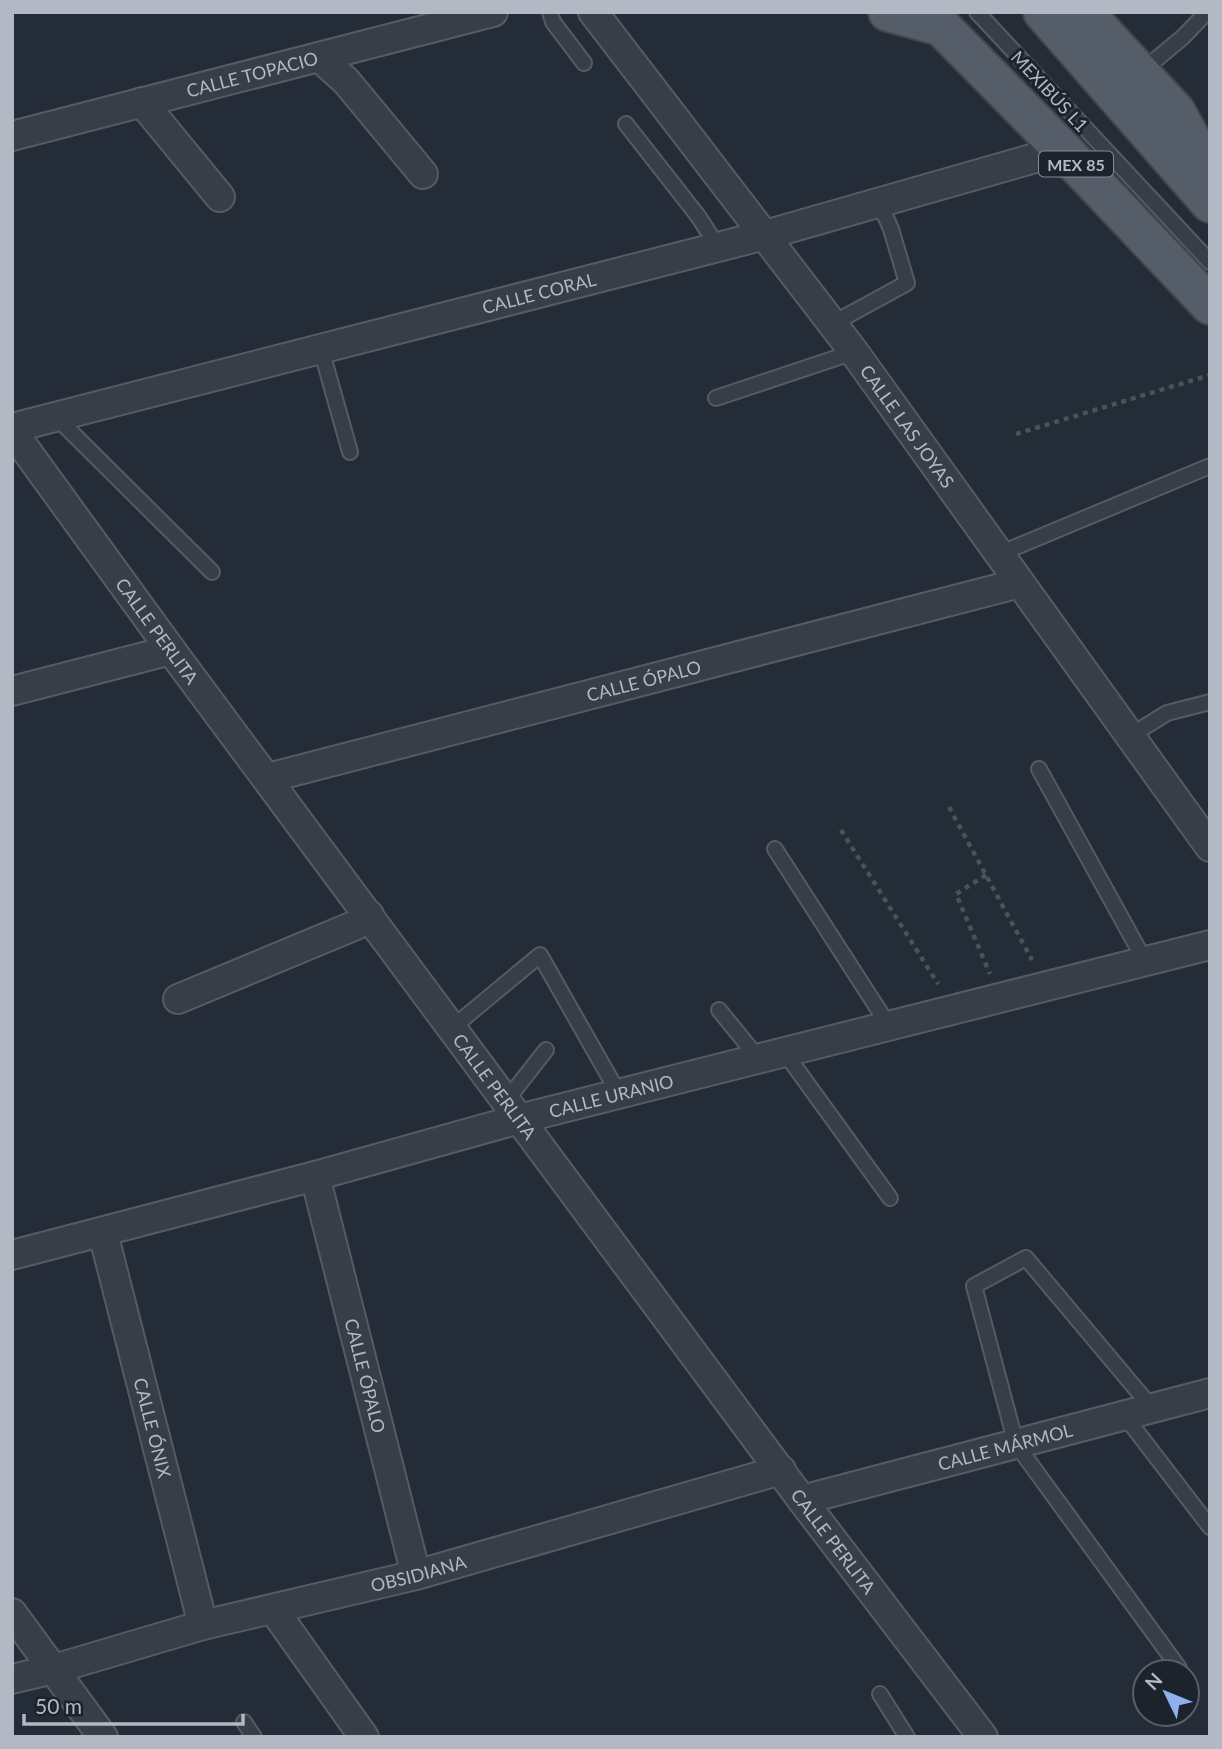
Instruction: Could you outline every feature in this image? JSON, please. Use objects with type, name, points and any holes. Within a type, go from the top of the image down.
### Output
[{"type":"main road","points":[[888,12],[933,19]]},
{"type":"main road","points":[[1043,12],[1210,203]]},
{"type":"main road","points":[[1084,12],[1176,112],[1210,174]]},
{"type":"main road","name":"MEX 85","points":[[933,19],[1063,150],[1210,305]]},
{"type":"street","name":"CALLE TOPACIO","points":[[12,136],[493,12]]},
{"type":"street","name":"CALLE LAS JOYAS","points":[[593,12],[853,352],[1210,847]]},
{"type":"street","points":[[319,57],[346,82],[423,174]]},
{"type":"street","points":[[142,102],[220,197]]},
{"type":"street","name":"CALLE CORAL","points":[[12,430],[765,235],[1063,150]]},
{"type":"street","name":"CALLE PERLITA","points":[[12,430],[171,650],[802,1500],[984,1737]]},
{"type":"street","name":"CALLE ÓPALO","points":[[268,778],[1020,583]]},
{"type":"street","points":[[12,691],[171,650]]},
{"type":"street","points":[[178,999],[356,925],[369,915]]},
{"type":"street","name":"CALLE URANIO","points":[[12,1255],[315,1177],[513,1110],[619,1094],[1210,944]]},
{"type":"street","name":"CALLE ÓPALO","points":[[315,1177],[416,1575]]},
{"type":"street","name":"CALLE ÓNIX","points":[[103,1233],[203,1625]]},
{"type":"street","name":"CALLE MÁRMOL","points":[[802,1500],[1210,1393]]},
{"type":"street","name":"OBSIDIANA","points":[[12,1679],[203,1625],[416,1575],[782,1470]]},
{"type":"street","points":[[273,1609],[364,1737]]},
{"type":"street","points":[[12,1613],[103,1737]]},
{"type":"lane","points":[[550,12],[553,22],[584,63]]},
{"type":"lane","name":"MEXIBÚS L1","points":[[977,12],[1210,262]]},
{"type":"lane","name":"MEXIBÚS L1","points":[[988,12],[1210,247]]},
{"type":"lane","points":[[1140,73],[1183,37],[1207,12]]},
{"type":"lane","points":[[626,124],[698,216],[718,247]]},
{"type":"lane","points":[[832,324],[907,283],[891,229],[879,202]]},
{"type":"lane","points":[[321,349],[350,452]]},
{"type":"lane","points":[[716,398],[853,352]]},
{"type":"lane","points":[[56,417],[212,572]]},
{"type":"lane","points":[[999,554],[1210,466]]},
{"type":"lane","points":[[1130,736],[1167,713],[1210,702]]},
{"type":"lane","points":[[1039,769],[1145,961]]},
{"type":"lane","points":[[775,849],[889,1026]]},
{"type":"lane","points":[[452,1028],[540,956],[619,1094]]},
{"type":"lane","points":[[719,1010],[772,1056],[890,1198]]},
{"type":"lane","points":[[513,1110],[546,1049]]},
{"type":"lane","points":[[1152,1408],[1026,1258],[974,1286],[1016,1444],[1172,1658]]},
{"type":"lane","points":[[1124,1415],[1210,1527]]},
{"type":"lane","points":[[880,1694],[907,1737]]},
{"type":"lane","points":[[244,1722],[254,1737]]},
{"type":"path","points":[[1016,434],[1210,374]]},
{"type":"path","points":[[949,807],[1035,967],[1043,987]]},
{"type":"path","points":[[841,830],[940,987],[951,1010]]},
{"type":"path","points":[[986,875],[956,894],[999,998]]}]
